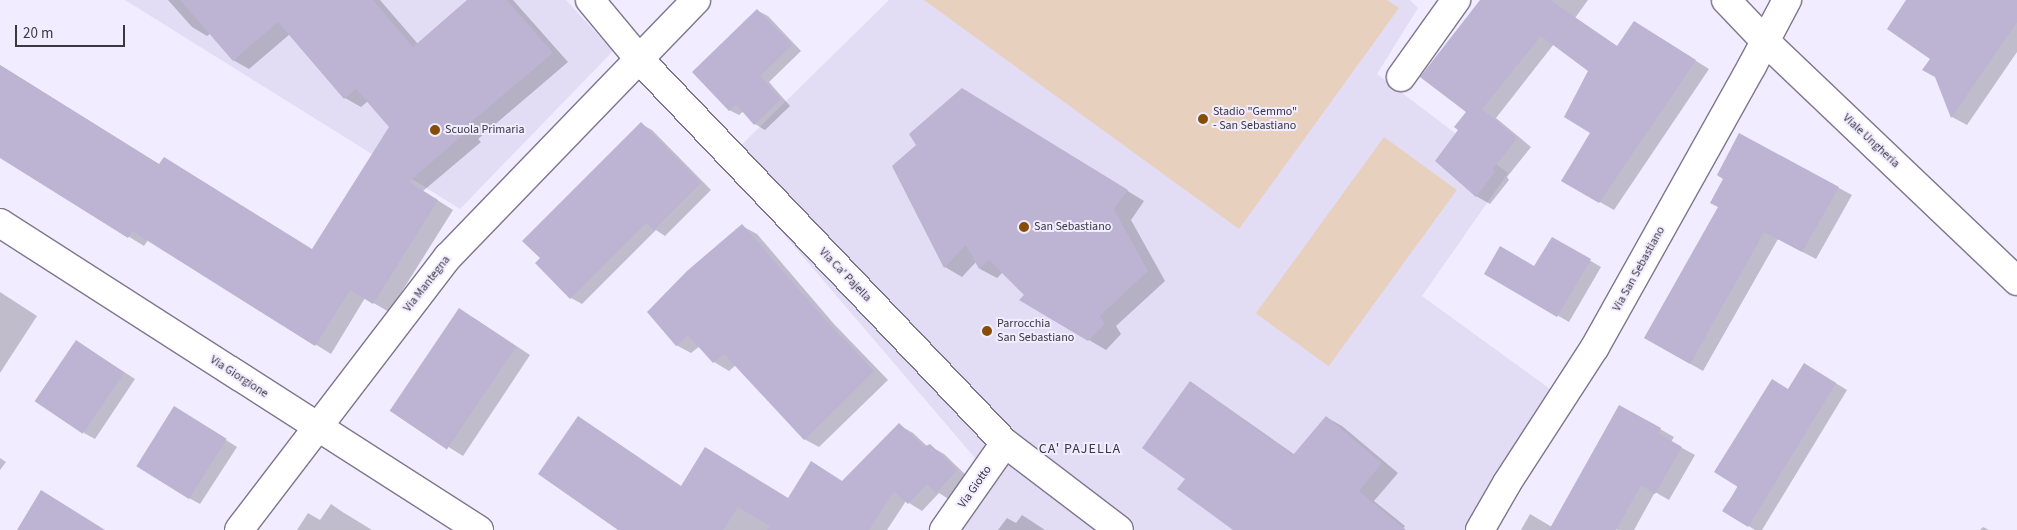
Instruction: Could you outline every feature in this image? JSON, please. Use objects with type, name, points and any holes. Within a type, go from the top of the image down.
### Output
[{"type":"street","name":"Via Ca' Pajella","points":[[590,0],[640,60],[1005,443],[1119,530]]},
{"type":"street","name":"Via Mantegna","points":[[239,530],[448,256],[640,60],[696,0]]},
{"type":"street","points":[[1401,77],[1456,0]]},
{"type":"street","name":"Viale Ungheria","points":[[1726,0],[1765,42],[2017,281]]},
{"type":"street","name":"Via San Sebastiano","points":[[1480,530],[1507,483],[1595,347],[1787,0]]},
{"type":"street","name":"Via Giorgione","points":[[0,223],[317,428],[479,530]]},
{"type":"street","name":"Via Giotto","points":[[944,530],[1005,443]]},
{"type":"shaded area","name":"Scuola Primaria","points":[[125,0],[566,0],[613,51],[460,209]]},
{"type":"shaded area","points":[[889,0],[1410,0],[1418,8],[1377,74],[1508,173],[1422,296],[1572,405],[1490,530],[927,530],[975,458],[723,163]]},
{"type":"shaded area","name":"Stadio \"Gemmo\" - San Sebastiano","points":[[924,0],[1387,0],[1399,8],[1239,229]]},
{"type":"shaded area","points":[[1384,137],[1457,190],[1329,366],[1256,313]]},
{"type":"building","points":[[180,0],[373,0],[413,47],[467,0],[507,0],[553,53],[463,129],[466,132],[409,182],[438,200],[373,304],[350,290],[315,346],[132,231],[128,238],[0,158],[0,65],[159,164],[164,157],[312,249],[389,127],[356,89],[344,99],[278,22],[233,61]]},
{"type":"building","points":[[1480,0],[1550,0],[1617,46],[1634,21],[1696,60],[1599,203],[1561,181],[1590,133],[1564,117],[1588,71],[1541,36],[1482,109],[1517,138],[1493,169],[1496,171],[1476,197],[1435,161],[1458,130],[1454,127],[1466,112],[1420,77]]},
{"type":"building","points":[[1906,0],[2017,0],[2017,22],[1951,118],[1935,77],[1922,70],[1930,59],[1887,29]]},
{"type":"building","points":[[757,9],[792,45],[760,76],[781,99],[754,125],[736,104],[729,111],[692,72]]},
{"type":"building","name":"San Sebastiano","points":[[962,88],[1128,190],[1114,209],[1148,271],[1100,316],[1105,324],[1088,341],[1019,300],[1024,295],[989,260],[979,269],[966,245],[944,268],[892,166],[916,145],[909,134]]},
{"type":"building","points":[[641,122],[701,183],[654,230],[646,223],[570,299],[535,263],[540,258],[522,241]]},
{"type":"building","points":[[1739,133],[1839,187],[1802,252],[1764,232],[1690,364],[1644,338],[1718,207],[1710,203],[1723,179],[1717,175]]},
{"type":"building","points":[[742,224],[820,314],[874,371],[804,440],[724,354],[713,363],[688,335],[676,346],[647,312],[687,271]]},
{"type":"building","points":[[1552,237],[1591,259],[1557,317],[1484,274],[1500,246],[1534,266]]},
{"type":"building","points":[[459,308],[516,347],[447,449],[390,411]]},
{"type":"building","points":[[76,340],[124,372],[83,434],[35,401]]},
{"type":"building","points":[[1804,363],[1836,383],[1748,527],[1722,511],[1738,487],[1714,472],[1772,379],[1788,389]]},
{"type":"building","points":[[1190,381],[1293,455],[1326,416],[1382,463],[1359,491],[1406,530],[1233,530],[1177,489],[1185,479],[1142,448]]},
{"type":"building","points":[[1619,405],[1661,428],[1658,433],[1682,447],[1655,494],[1641,485],[1616,530],[1549,530]]},
{"type":"building","points":[[174,406],[227,439],[189,499],[136,466]]},
{"type":"building","points":[[578,416],[681,486],[705,447],[788,498],[811,461],[842,481],[899,423],[924,447],[930,444],[957,470],[936,493],[927,484],[908,504],[894,491],[869,530],[767,530],[770,526],[738,507],[723,530],[618,530],[538,474]]},
{"type":"building","points":[[41,490],[105,530],[17,530]]},
{"type":"place","name":"Stadio \"Gemmo\" - San Sebastiano","points":[[1203,119]]},
{"type":"place","name":"Scuola Primaria","points":[[435,130]]},
{"type":"place","name":"San Sebastiano","points":[[1024,227]]},
{"type":"place","name":"Parrocchia San Sebastiano","points":[[987,331]]},
{"type":"district","name":"CA' PAJELLA","points":[[1080,449]]}]
